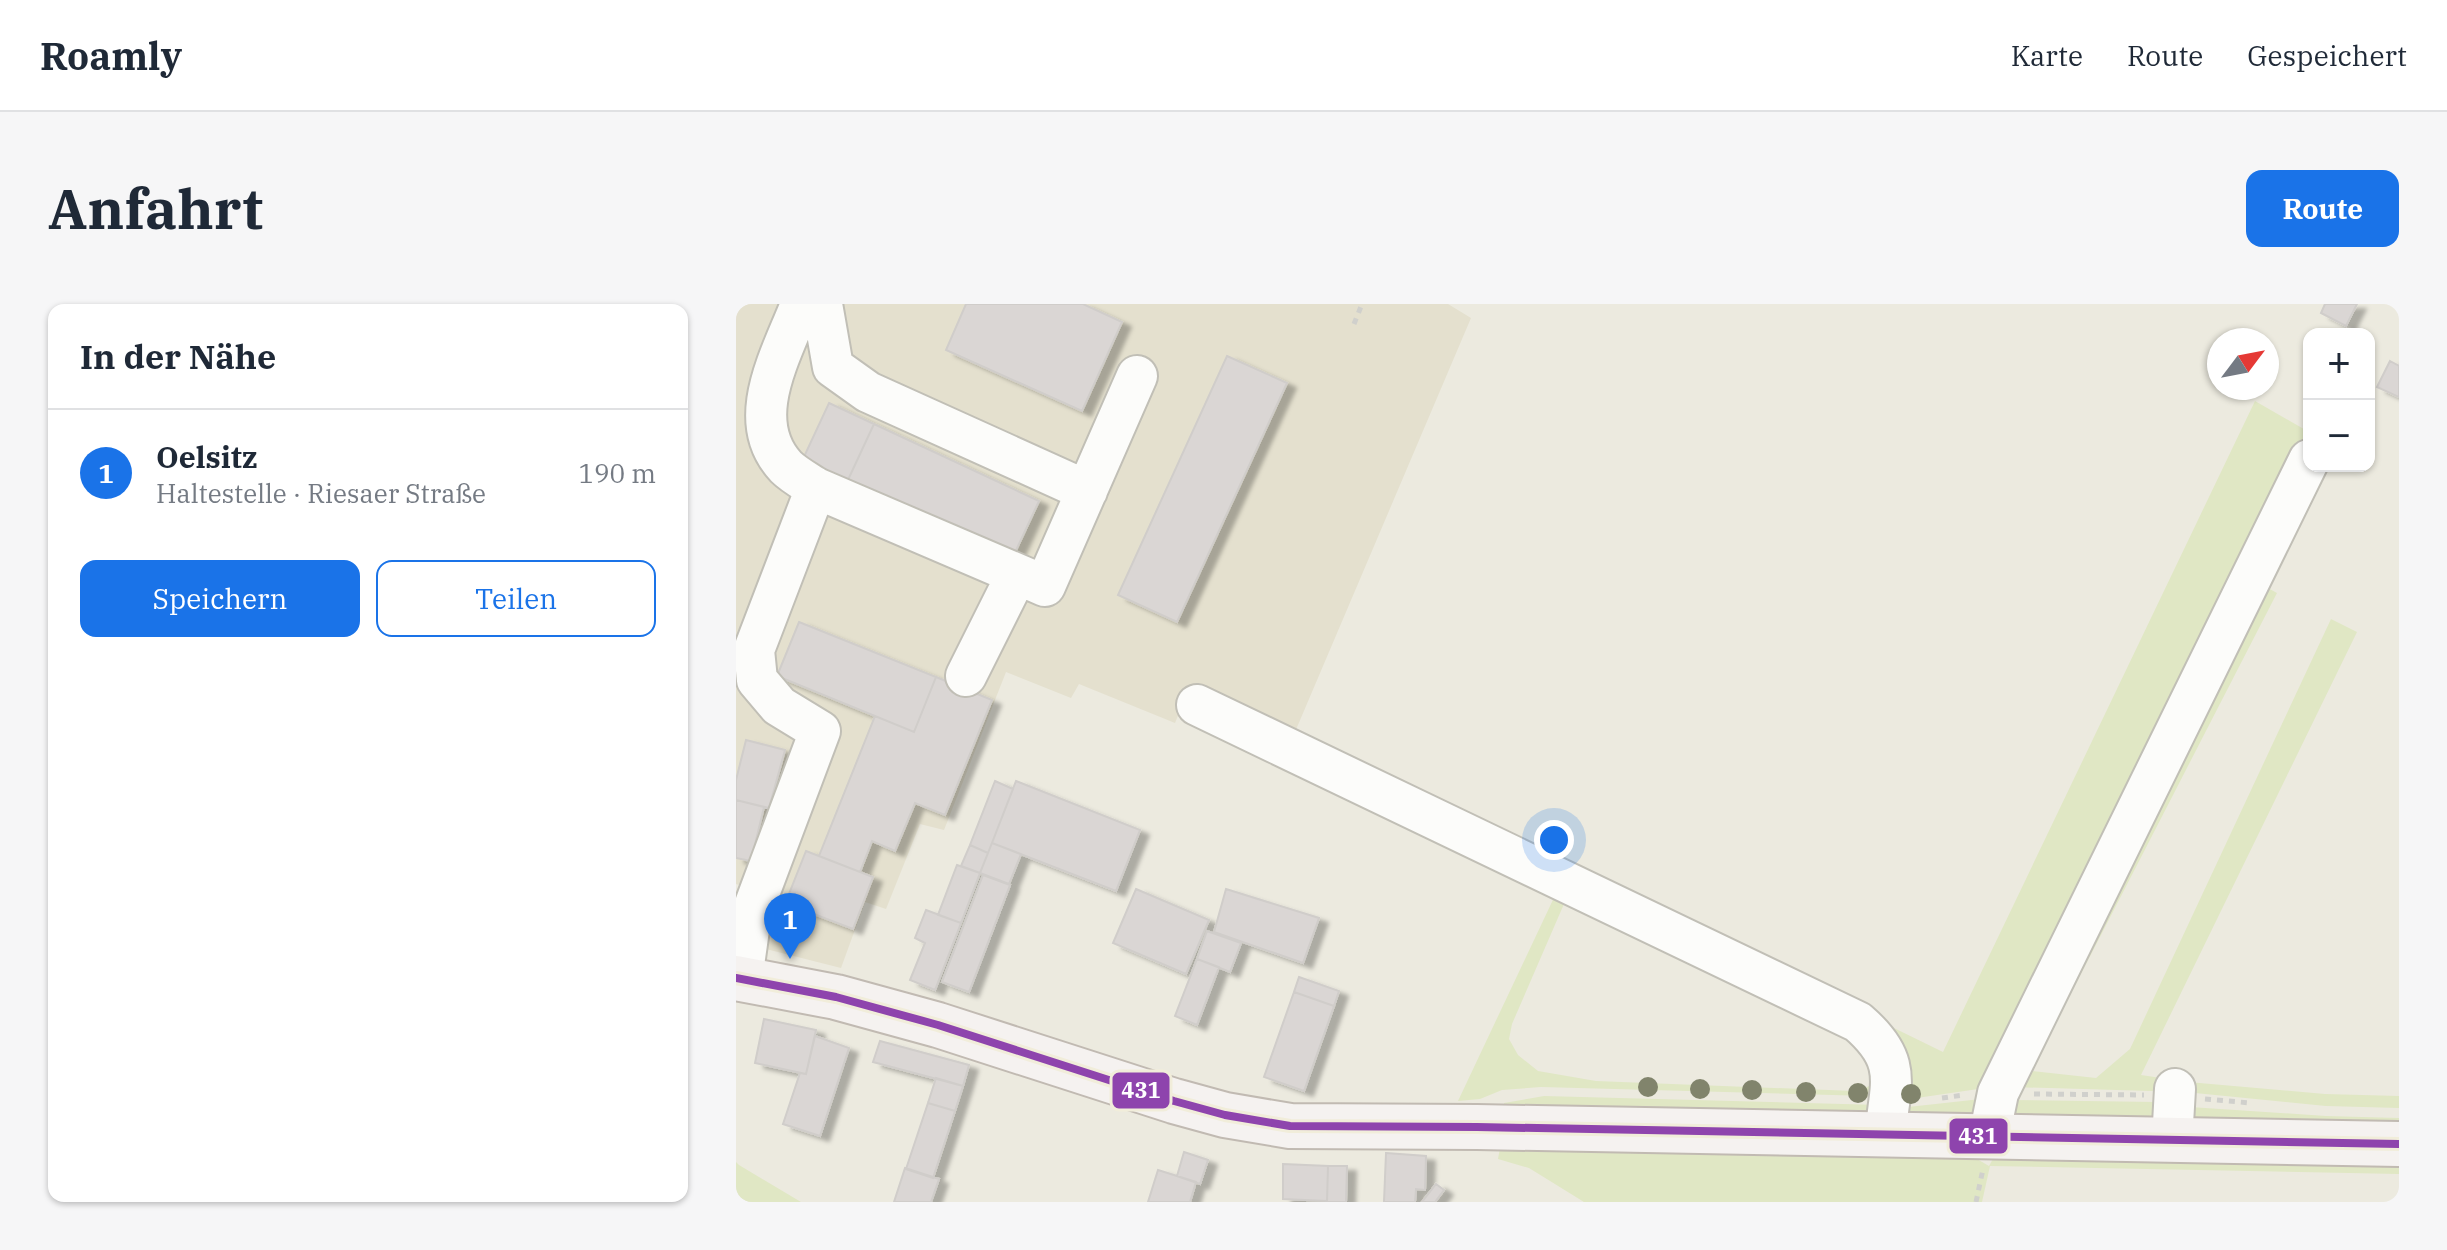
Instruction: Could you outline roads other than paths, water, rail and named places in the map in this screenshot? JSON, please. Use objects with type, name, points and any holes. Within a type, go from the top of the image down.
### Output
[{"type":"main road","points":[[739,978],[836,997],[938,1025],[1041,1060],[1236,1118],[1290,1126],[2399,1144]]},
{"type":"lane","points":[[801,304],[765,401],[767,439],[786,467],[816,488],[1045,586],[1137,376]]},
{"type":"lane","points":[[822,304],[833,367],[868,392],[1087,491]]},
{"type":"lane","points":[[1989,1137],[1998,1093],[2303,472]]},
{"type":"lane","points":[[739,978],[751,915],[820,731],[779,706],[757,680],[754,650],[816,488]]},
{"type":"lane","points":[[966,676],[1017,574]]},
{"type":"lane","points":[[1197,705],[1858,1022],[1876,1039],[1889,1058],[1892,1072],[1885,1136]]},
{"type":"lane","points":[[2172,1141],[2175,1089]]},
{"type":"place","name":"Oelsitz","points":[[790,959]]}]
